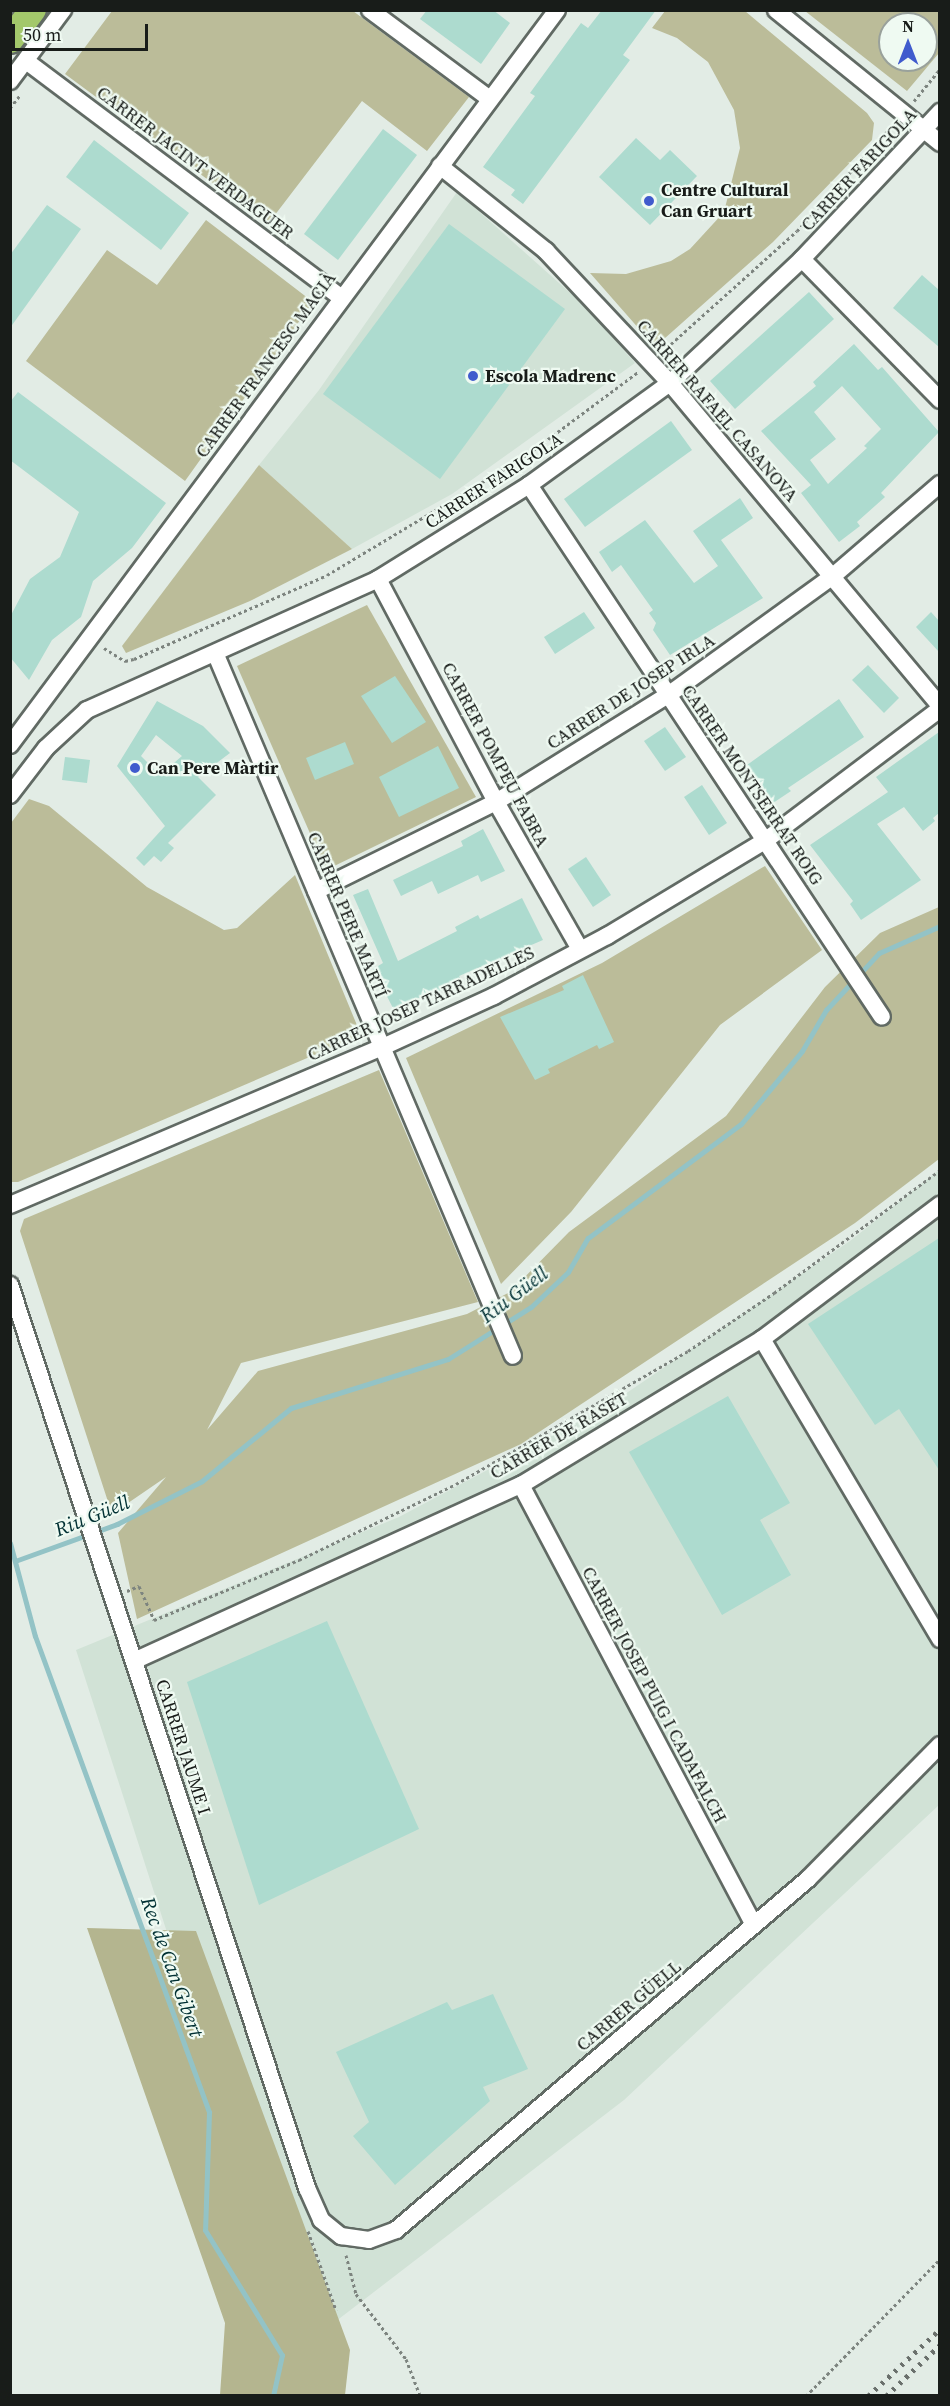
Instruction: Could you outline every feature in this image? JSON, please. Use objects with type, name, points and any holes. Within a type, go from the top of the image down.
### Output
[{"type":"main road","points":[[10,40],[33,10]]},
{"type":"street","points":[[10,81],[63,10]]},
{"type":"street","points":[[370,10],[490,99]]},
{"type":"street","name":"CARRER FRANCESC MACIÀ","points":[[10,746],[340,297],[557,10]]},
{"type":"street","points":[[776,10],[939,143]]},
{"type":"street","name":"CARRER JACINT VERDAGUER","points":[[26,61],[340,297]]},
{"type":"street","name":"CARRER FARIGOLA","points":[[10,795],[46,748],[87,710],[216,655],[378,579],[529,485],[670,382],[802,259],[924,131],[939,112]]},
{"type":"street","name":"CARRER RAFAEL CASANOVA","points":[[440,166],[546,251],[670,382],[833,576],[939,708]]},
{"type":"street","points":[[802,259],[939,400]]},
{"type":"street","name":"CARRER DE JOSEP IRLA","points":[[316,891],[496,802],[668,695],[833,576],[939,484]]},
{"type":"street","name":"CARRER MONTSERRAT ROIG","points":[[529,485],[882,1017]]},
{"type":"street","name":"CARRER POMPEU FABRA","points":[[378,579],[496,802],[580,949]]},
{"type":"street","name":"CARRER PERE MARTÍ","points":[[216,655],[513,1356]]},
{"type":"street","name":"CARRER JOSEP TARRADELLES","points":[[10,1205],[383,1047],[494,996],[580,949],[766,840],[939,708]]},
{"type":"street","name":"CARRER DE RASET","points":[[134,1661],[521,1485],[762,1339],[939,1205]]},
{"type":"street","name":"CARRER JAUME I","points":[[10,1285],[321,2220],[341,2236]]},
{"type":"street","points":[[762,1339],[939,1639]]},
{"type":"street","name":"CARRER JOSEP PUIG I CADAFALCH","points":[[521,1485],[753,1923]]},
{"type":"street","name":"CARRER GÜELL","points":[[341,2236],[369,2240],[396,2230],[721,1955],[753,1923],[808,1879],[939,1745]]},
{"type":"path","points":[[911,104],[939,69]]},
{"type":"path","points":[[100,645],[125,661],[134,659],[327,575],[524,457],[650,361],[797,231],[895,122]]},
{"type":"path","points":[[113,1597],[140,1586],[154,1620],[299,1560],[456,1484],[557,1430],[688,1351],[774,1293],[939,1170]]},
{"type":"path","points":[[341,2236],[356,2294],[406,2359],[420,2396]]},
{"type":"path","points":[[806,2396],[939,2259]]},
{"type":"shaded area","name":"Escola Madrenc","points":[[457,192],[586,307],[635,363],[452,494],[352,549],[259,465],[319,390]]},
{"type":"shaded area","points":[[939,1170],[939,1805],[624,2100],[301,2348],[76,1650],[399,1517],[606,1407],[850,1241]]},
{"type":"green space","points":[[112,11],[353,11],[469,97],[427,151],[362,101],[268,224],[65,74]]},
{"type":"green space","points":[[665,11],[745,11],[867,113],[874,123],[872,140],[773,242],[655,347],[590,273],[626,274],[671,261],[690,249],[724,212],[740,148],[734,110],[708,62],[677,38],[652,28]]},
{"type":"green space","points":[[805,11],[939,11],[939,53],[938,12],[878,12],[878,68]]},
{"type":"green space","points":[[883,72],[923,72],[907,91]]},
{"type":"green space","points":[[206,220],[313,302],[185,481],[26,361],[107,250],[157,285]]},
{"type":"green space","points":[[259,465],[352,549],[250,601],[126,653],[122,646]]},
{"type":"green space","points":[[367,605],[476,797],[326,870],[237,666]]},
{"type":"green space","points":[[29,799],[49,806],[147,887],[224,930],[237,928],[295,875],[361,1035],[18,1182],[11,1182],[11,823]]},
{"type":"green space","points":[[765,866],[822,950],[720,1025],[571,1212],[501,1284],[406,1058],[602,963]]},
{"type":"green space","points":[[939,907],[939,1159],[855,1223],[521,1444],[137,1619],[118,1533],[166,1477],[112,1514],[20,1231],[24,1219],[379,1070],[478,1302],[241,1363],[207,1430],[258,1371],[467,1314],[510,1292],[569,1232],[726,1116],[825,987],[880,933]]},
{"type":"green space","points":[[87,1928],[196,1931],[350,2350],[345,2395],[220,2395],[225,2323]]},
{"type":"building","points":[[427,10],[493,10],[510,23],[481,64],[420,19]]},
{"type":"building","points":[[602,10],[656,10],[623,55],[630,60],[523,204],[511,195],[515,190],[483,167],[535,96],[530,93],[581,23],[588,28]]},
{"type":"building","points":[[383,129],[417,155],[338,260],[304,234]]},
{"type":"building","name":"Centre Cultural Can Gruart","points":[[636,138],[660,160],[670,150],[697,176],[650,225],[599,177]]},
{"type":"building","points":[[94,140],[189,213],[161,250],[66,177]]},
{"type":"building","points":[[47,205],[81,229],[10,328],[10,255]]},
{"type":"building","points":[[449,224],[565,309],[440,479],[323,394]]},
{"type":"building","points":[[922,275],[939,290],[939,347],[893,308]]},
{"type":"building","points":[[809,292],[834,319],[735,409],[710,381]]},
{"type":"building","points":[[854,344],[878,370],[882,367],[939,432],[881,493],[885,497],[857,522],[860,526],[839,542],[801,493],[811,485],[761,431],[816,386],[813,382]],"holes":[[[842,386],[881,429],[864,446],[867,448],[828,484],[810,460],[836,439],[814,412]]]},
{"type":"building","points":[[18,392],[166,503],[132,548],[93,581],[81,617],[52,640],[29,680],[10,657],[10,617],[30,579],[60,557],[79,512],[10,460],[10,402]]},
{"type":"building","points":[[671,421],[692,450],[585,527],[564,499]]},
{"type":"building","points":[[740,498],[753,518],[721,540],[763,598],[670,655],[653,630],[656,623],[649,613],[653,610],[621,565],[612,572],[599,552],[645,520],[694,583],[718,566],[693,531]]},
{"type":"building","points":[[584,612],[595,628],[555,654],[544,637]]},
{"type":"building","points":[[931,612],[939,621],[939,652],[916,627]]},
{"type":"building","points":[[868,665],[899,698],[884,713],[852,680]]},
{"type":"building","points":[[395,676],[426,722],[392,743],[361,696]]},
{"type":"building","points":[[839,699],[864,737],[788,788],[791,791],[773,803],[747,765]]},
{"type":"building","name":"Can Pere Màrtir","points":[[157,701],[203,726],[230,753],[198,777],[216,795],[168,843],[174,848],[161,862],[154,856],[144,866],[136,858],[165,826],[117,766]],"holes":[[[156,735],[182,756],[160,775],[141,756]]]},
{"type":"building","points":[[665,727],[686,757],[665,771],[644,741]]},
{"type":"building","points":[[939,732],[939,813],[933,818],[935,821],[923,831],[904,807],[877,824],[921,880],[861,920],[850,904],[853,901],[810,845],[888,792],[876,777]]},
{"type":"building","points":[[345,742],[354,764],[315,780],[306,758]]},
{"type":"building","points":[[438,746],[459,788],[399,817],[379,777]]},
{"type":"building","points":[[65,757],[90,760],[87,783],[62,780]]},
{"type":"building","points":[[702,785],[727,823],[709,835],[684,797]]},
{"type":"building","points":[[483,829],[505,871],[481,882],[478,875],[438,894],[432,881],[401,896],[393,880],[463,846],[461,841]]},
{"type":"building","points":[[586,857],[611,895],[593,907],[568,869]]},
{"type":"building","points":[[368,889],[398,961],[457,931],[455,927],[478,915],[480,919],[522,898],[543,940],[459,976],[462,981],[438,992],[437,989],[394,1010],[373,969],[383,963],[353,895]]},
{"type":"building","points":[[583,975],[614,1042],[599,1049],[597,1045],[548,1069],[550,1073],[535,1080],[500,1017],[564,990],[562,986]]},
{"type":"building","points":[[939,1238],[939,1470],[899,1409],[875,1425],[808,1324]]},
{"type":"building","points":[[728,1396],[790,1503],[760,1520],[791,1575],[722,1615],[629,1452]]},
{"type":"building","points":[[327,1621],[419,1829],[259,1905],[187,1682]]},
{"type":"building","points":[[493,1994],[528,2069],[483,2087],[490,2101],[395,2185],[353,2136],[369,2122],[336,2052],[447,2002],[452,2010]]},
{"type":"waterway","name":"Riu Güell","points":[[15,1561],[117,1524],[202,1481],[291,1408],[448,1359],[531,1307],[568,1272],[588,1238],[741,1124],[802,1051],[826,1010],[879,953],[940,926]]},
{"type":"waterway","name":"Rec de Can Gibert","points":[[10,1543],[35,1636],[209,2112],[205,2230],[282,2355],[273,2396]]},
{"type":"railway","points":[[868,2396],[940,2329]]},
{"type":"railway","points":[[886,2396],[940,2345]]},
{"type":"place","name":"Centre Cultural Can Gruart","points":[[649,201]]},
{"type":"place","name":"Escola Madrenc","points":[[473,376]]},
{"type":"place","name":"Can Pere Màrtir","points":[[135,768]]}]
